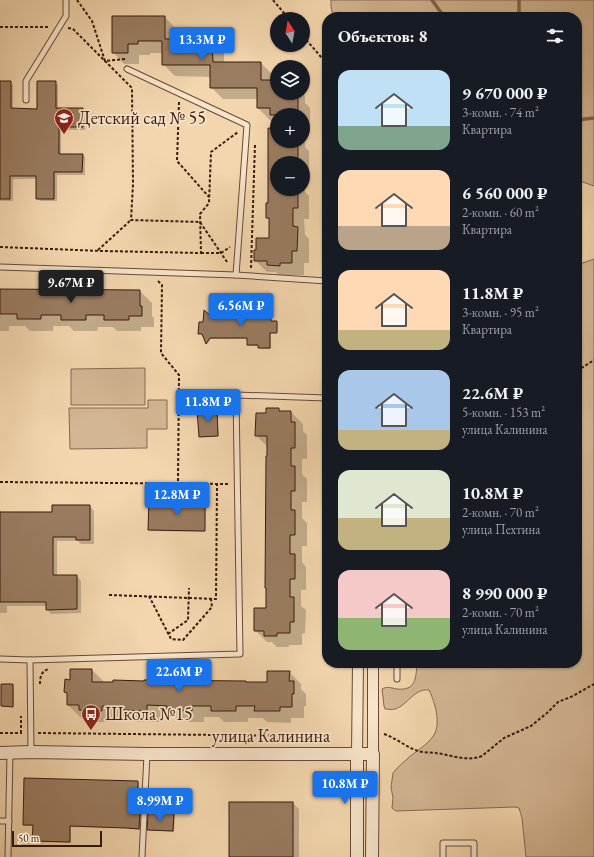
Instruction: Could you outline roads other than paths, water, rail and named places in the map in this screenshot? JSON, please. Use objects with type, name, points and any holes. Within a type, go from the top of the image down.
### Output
[{"type":"street","points":[[357,857],[358,668]]},
{"type":"street","points":[[372,857],[373,668]]},
{"type":"street","name":"улица Калинина","points":[[5,753],[373,754]]},
{"type":"lane","points":[[26,100],[26,81],[66,16],[66,0]]},
{"type":"lane","points":[[127,68],[247,125],[236,275]]},
{"type":"lane","points":[[0,267],[236,275],[322,282]]},
{"type":"lane","points":[[0,659],[30,660],[240,654],[236,395],[322,398]]},
{"type":"lane","points":[[30,660],[30,752]]},
{"type":"lane","points":[[397,668],[397,679]]},
{"type":"lane","points":[[5,753],[9,821],[8,857]]},
{"type":"lane","points":[[142,857],[147,754]]},
{"type":"lane","points":[[0,821],[9,821]]},
{"type":"lane","points":[[443,857],[443,843],[474,843],[474,857]]},
{"type":"waterway","points":[[432,0],[441,12]]},
{"type":"waterway","points":[[519,0],[519,12]]},
{"type":"waterway","points":[[582,119],[594,118]]},
{"type":"place","name":"Детский сад № 55","points":[[64,135]]},
{"type":"place","name":"Школа №15","points":[[91,731]]}]
